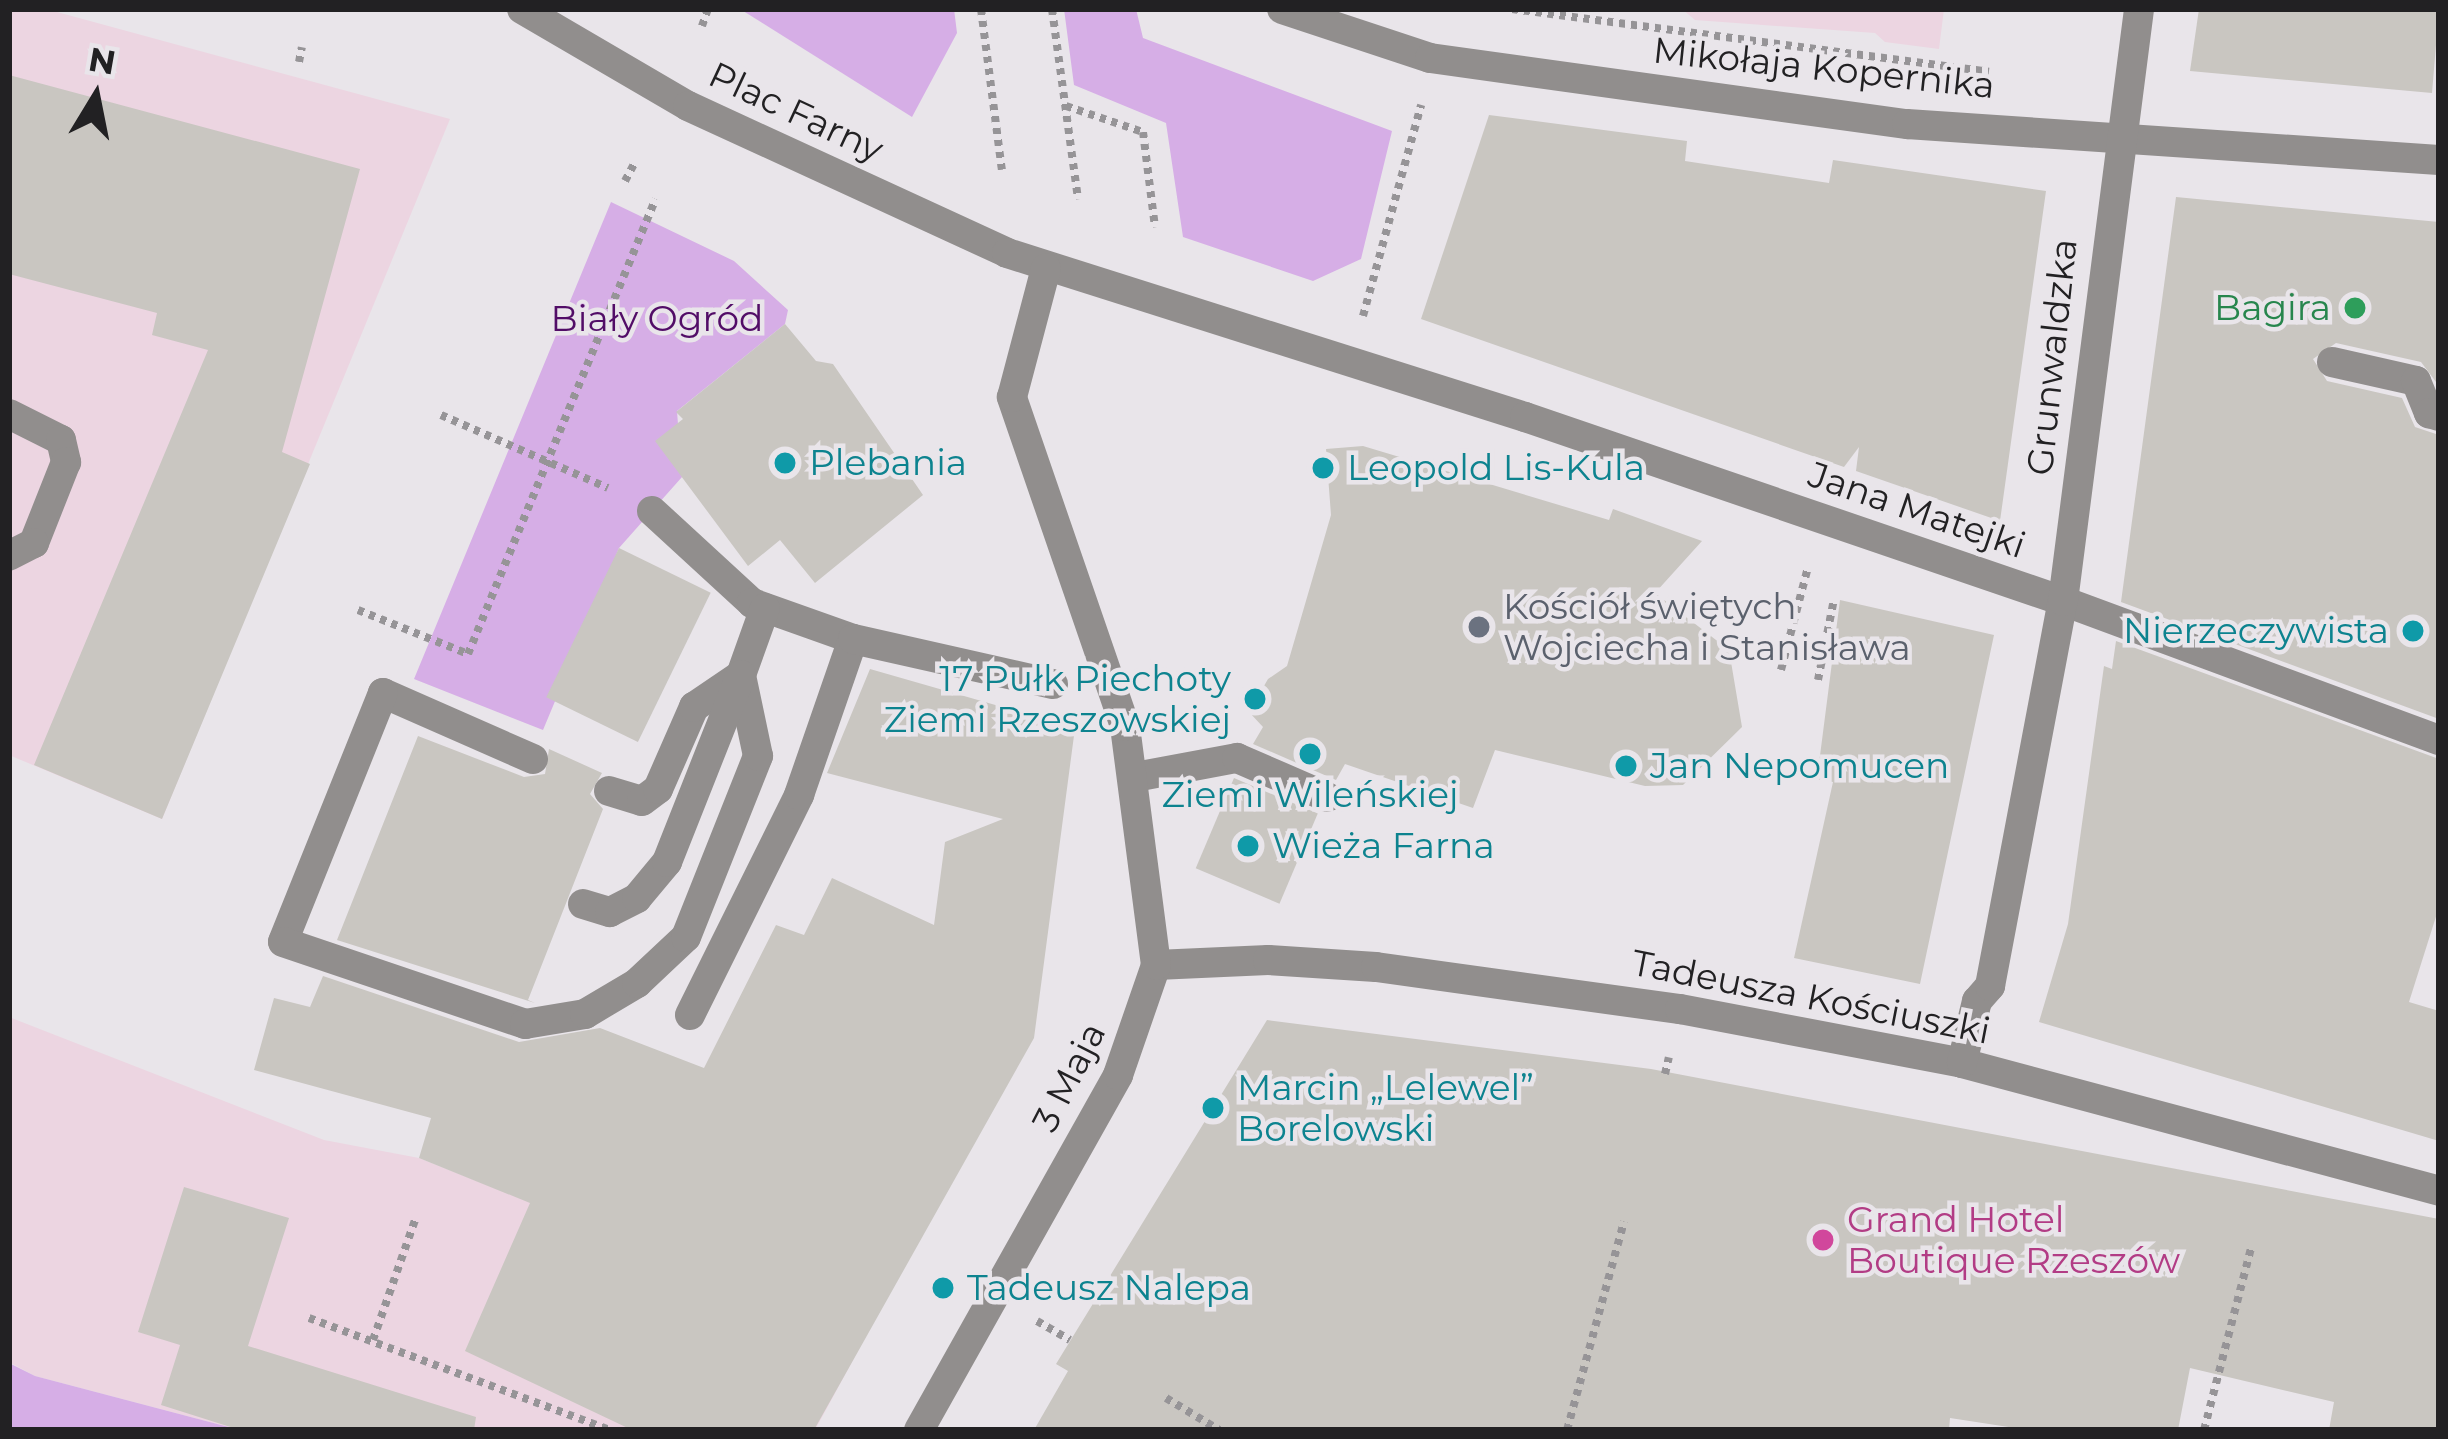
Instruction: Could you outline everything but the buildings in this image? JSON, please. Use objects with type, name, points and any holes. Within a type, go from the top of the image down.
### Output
[{"type":"street","name":"Plac Farny","points":[[522,9],[688,106],[1046,268],[1357,366]]},
{"type":"street","name":"Mikołaja Kopernika","points":[[1282,9],[1432,58],[1907,124],[2122,134],[2439,160]]},
{"type":"street","name":"Grunwaldzka","points":[[1963,1063],[1976,1001],[1990,986],[2063,601],[2139,9]]},
{"type":"street","name":"3 Maja","points":[[920,1430],[1118,1075],[1156,965],[1135,778],[1124,726],[1012,397],[1046,268]]},
{"type":"street","points":[[2332,362],[2416,381],[2429,413],[2439,416]]},
{"type":"street","name":"Jana Matejki","points":[[1357,366],[2063,601],[2439,740]]},
{"type":"street","points":[[9,414],[61,440],[66,462],[34,543],[9,556]]},
{"type":"street","points":[[652,511],[765,608],[854,639],[1053,684]]},
{"type":"street","points":[[583,904],[610,911],[624,905],[668,862],[765,608]]},
{"type":"street","points":[[690,1015],[799,794],[854,639]]},
{"type":"street","points":[[533,759],[383,693],[284,942],[525,1024],[584,1014],[637,983],[686,937],[758,756],[741,675]]},
{"type":"street","points":[[609,791],[642,801],[658,789],[694,707],[741,675]]},
{"type":"street","points":[[1135,778],[1238,758],[1328,797]]},
{"type":"street","name":"Tadeusza Kościuszki","points":[[1156,965],[1268,960],[1376,967],[1680,1009],[1963,1063],[2439,1191]]},
{"type":"path","points":[[702,26],[708,9]]},
{"type":"path","points":[[981,9],[1003,170]]},
{"type":"path","points":[[1052,9],[1078,199]]},
{"type":"path","points":[[1512,9],[2009,75]]},
{"type":"path","points":[[299,62],[302,47]]},
{"type":"path","points":[[1066,106],[1143,132],[1155,227]]},
{"type":"path","points":[[1357,366],[1413,138]]},
{"type":"path","points":[[625,181],[635,162]]},
{"type":"path","points":[[358,610],[468,654],[656,199]]},
{"type":"path","points":[[441,415],[547,459],[652,511]]},
{"type":"path","points":[[1781,670],[1799,589]]},
{"type":"path","points":[[1818,680],[1834,599]]},
{"type":"path","points":[[373,1340],[415,1220]]},
{"type":"path","points":[[1567,1430],[1624,1222]]},
{"type":"path","points":[[2204,1430],[2252,1245]]},
{"type":"path","points":[[309,1318],[610,1430]]},
{"type":"path","points":[[1166,1398],[1219,1430]]},
{"type":"shaded area","points":[[9,9],[46,9],[450,119],[162,819],[9,755]]},
{"type":"shaded area","points":[[1682,9],[1944,9],[1939,49],[1885,42],[1875,33],[1695,20]]},
{"type":"shaded area","points":[[9,1017],[324,1140],[419,1158],[866,1336],[815,1430],[240,1430],[35,1376],[9,1362]]},
{"type":"green space","points":[[740,9],[954,9],[957,33],[912,117]]},
{"type":"green space","points":[[1064,9],[1136,9],[1143,38],[1392,131],[1361,259],[1313,281],[1183,237],[1166,123],[1074,85]]},
{"type":"green space","name":"Biały Ogród","points":[[611,202],[734,261],[788,310],[785,324],[677,411],[682,477],[619,548],[543,730],[414,679]]},
{"type":"green space","points":[[9,1363],[35,1376],[240,1430],[9,1430]]},
{"type":"place","name":"Bagira","points":[[2355,308]]},
{"type":"place","name":"Plebania","points":[[785,463]]},
{"type":"place","name":"Leopold Lis-Kula","points":[[1323,468]]},
{"type":"place","name":"Kościół świętych Wojciecha i Stanisława","points":[[1479,627]]},
{"type":"place","name":"Nierzeczywista","points":[[2413,631]]},
{"type":"place","name":"17 Pułk Piechoty Ziemi Rzeszowskiej","points":[[1255,699]]},
{"type":"place","name":"Ziemi Wileńskiej","points":[[1310,754]]},
{"type":"place","name":"Jan Nepomucen","points":[[1626,766]]},
{"type":"place","name":"Wieża Farna","points":[[1248,846]]},
{"type":"place","name":"Marcin „Lelewel” Borelowski","points":[[1213,1108]]},
{"type":"place","name":"Grand Hotel Boutique Rzeszów","points":[[1823,1240]]},
{"type":"place","name":"Tadeusz Nalepa","points":[[943,1288]]}]
